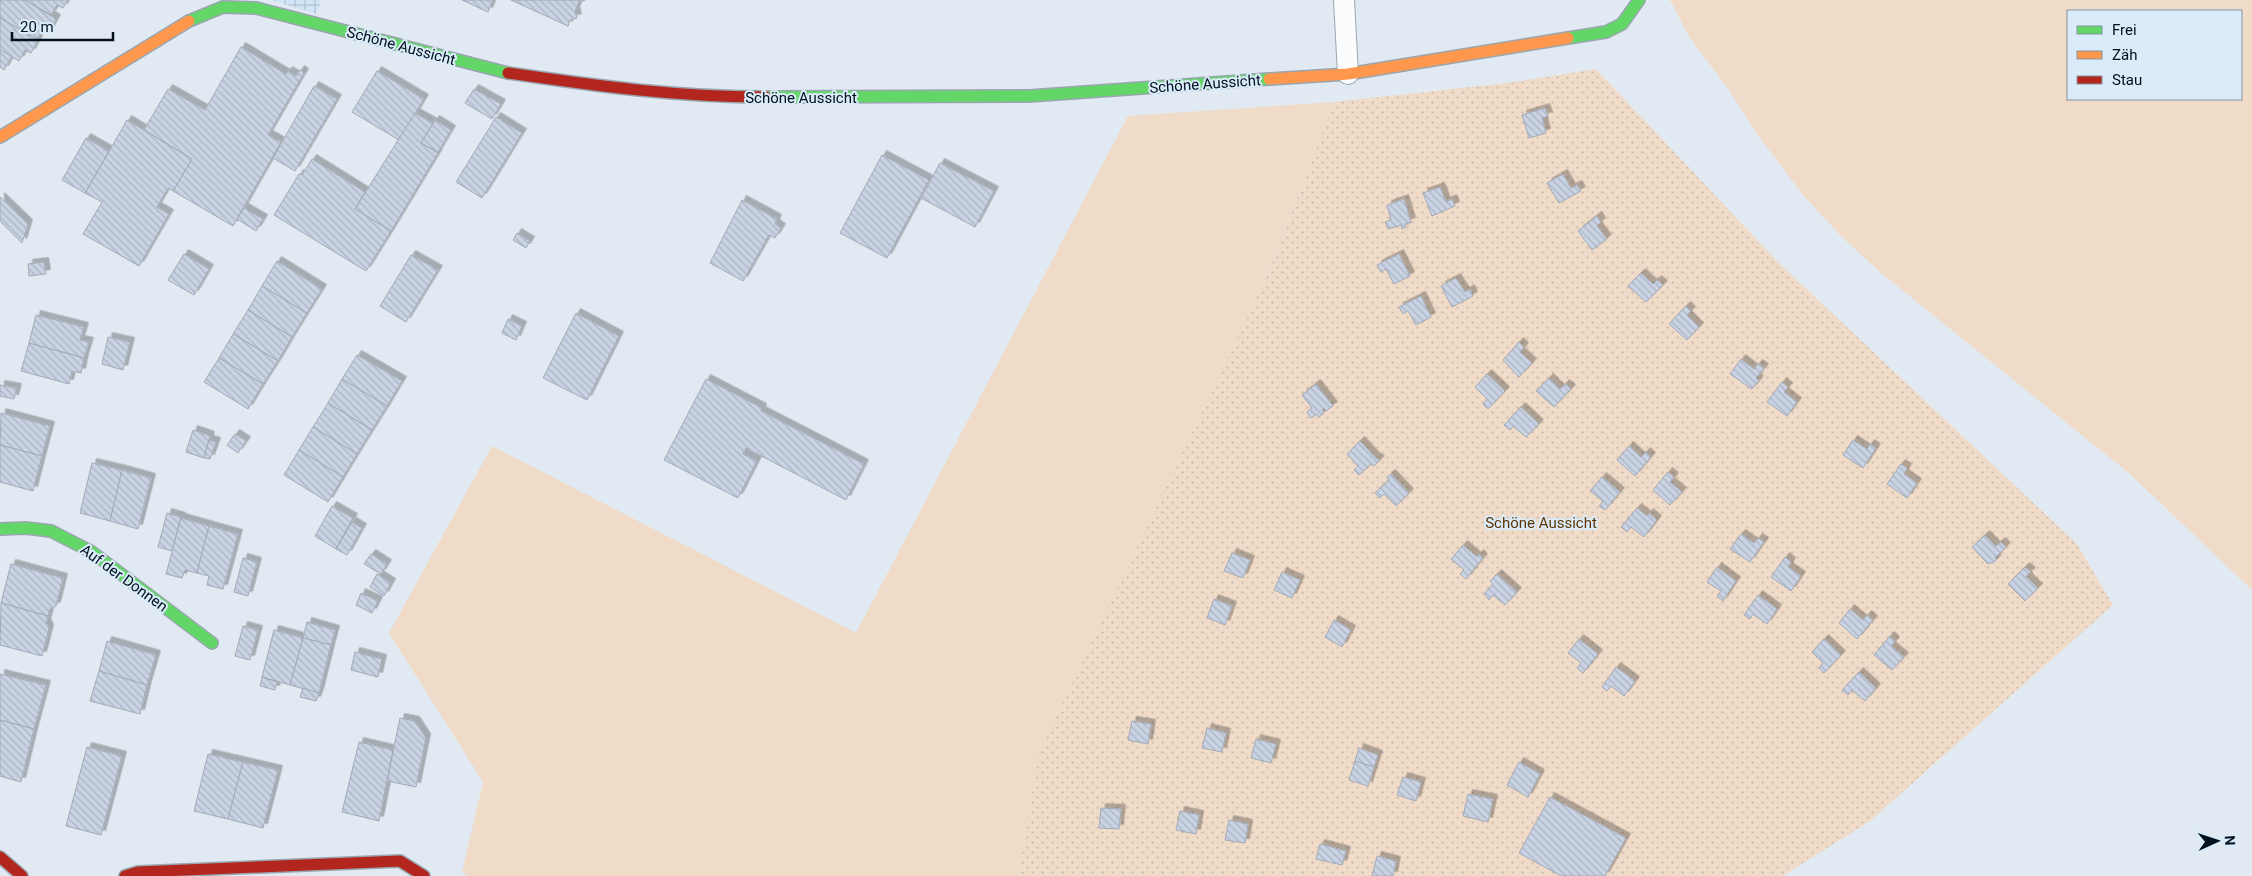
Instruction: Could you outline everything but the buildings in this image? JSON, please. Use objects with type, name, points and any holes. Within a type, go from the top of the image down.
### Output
[{"type":"street","name":"Schöne Aussicht","points":[[0,137],[186,22],[223,7],[256,8],[505,73],[622,90],[703,97],[1029,96],[1348,74],[1606,32],[1622,24],[1636,5]]},
{"type":"street","name":"Auf der Donnen","points":[[0,529],[26,528],[51,531],[92,552],[212,643]]},
{"type":"street","points":[[0,857],[22,876]]},
{"type":"street","points":[[125,876],[138,872],[400,861],[424,876]]},
{"type":"lane","points":[[1344,0],[1348,74]]},
{"type":"shaded area","points":[[271,0],[322,0],[316,14]]},
{"type":"green space","points":[[1670,0],[2252,0],[2252,590],[2130,474],[1881,273],[1841,236],[1803,195],[1757,134],[1729,90],[1688,35]]},
{"type":"green space","name":"Schöne Aussicht","points":[[1596,69],[1779,263],[2077,544],[2113,605],[1870,821],[1783,876],[1018,876],[1039,752],[1268,274],[1334,102],[1508,83]]},
{"type":"green space","points":[[1334,102],[1265,281],[1040,752],[1025,876],[468,876],[462,872],[483,782],[389,633],[492,446],[856,633],[1128,116]]},
{"type":"traffic: fast","points":[[1568,38],[1606,32],[1622,24],[1639,0]]},
{"type":"traffic: fast","points":[[189,21],[223,7],[256,8],[508,73]]},
{"type":"traffic: fast","points":[[766,97],[1029,96],[1269,79]]},
{"type":"traffic: fast","points":[[0,529],[26,528],[51,531],[92,552],[212,643]]},
{"type":"traffic: slow","points":[[0,137],[189,21]]},
{"type":"traffic: slow","points":[[1269,79],[1348,74],[1568,38]]},
{"type":"traffic: jam","points":[[508,73],[669,93],[766,97]]},
{"type":"traffic: jam","points":[[0,857],[22,876]]},
{"type":"traffic: jam","points":[[125,876],[138,872],[400,861],[424,876]]}]
